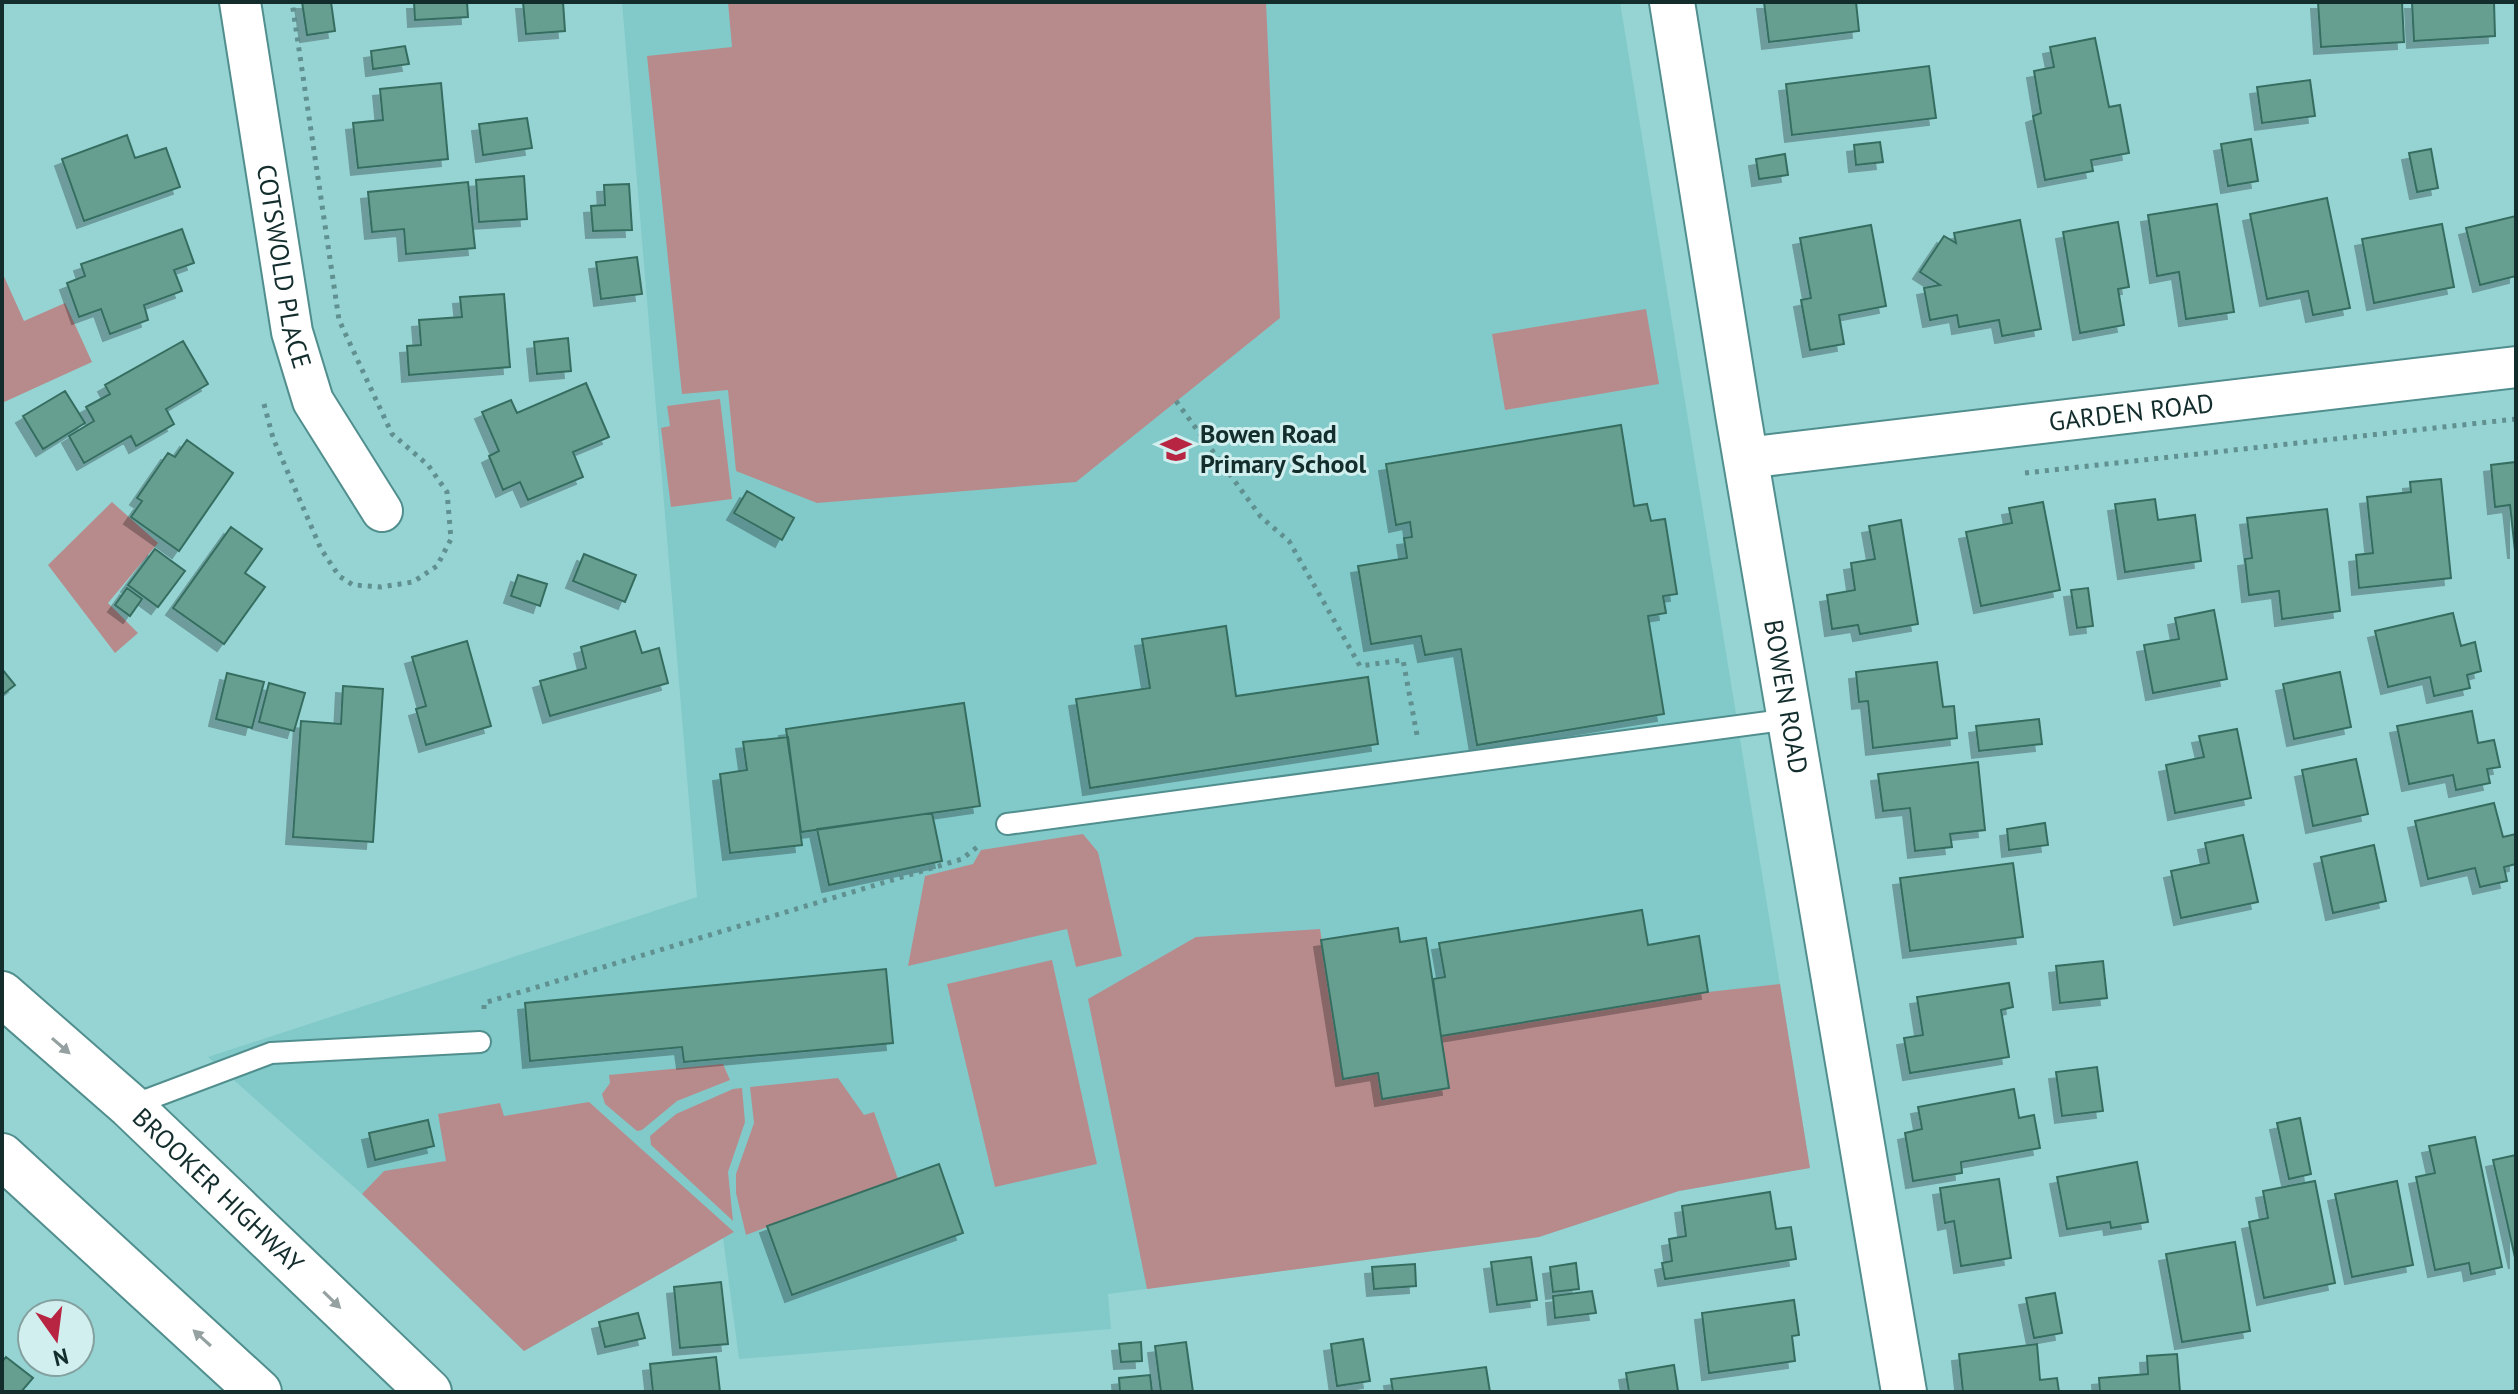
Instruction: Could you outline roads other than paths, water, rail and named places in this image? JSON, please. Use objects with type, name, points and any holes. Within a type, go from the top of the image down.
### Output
[{"type":"main road","name":"BOWEN ROAD","points":[[1672,2],[1904,1392]]},
{"type":"main road","name":"BROOKER HIGHWAY","points":[[2,994],[130,1106],[429,1392]]},
{"type":"main road","points":[[2,1156],[259,1392]]},
{"type":"street","name":"COTSWOLD PLACE","points":[[240,2],[292,332],[313,401],[382,511]]},
{"type":"street","name":"GARDEN ROAD","points":[[1746,458],[2516,367]]},
{"type":"lane","points":[[1007,824],[1790,719]]},
{"type":"lane","points":[[130,1106],[271,1053],[480,1042]]},
{"type":"place","name":"Bowen Road Primary School","points":[[1176,449]]}]
